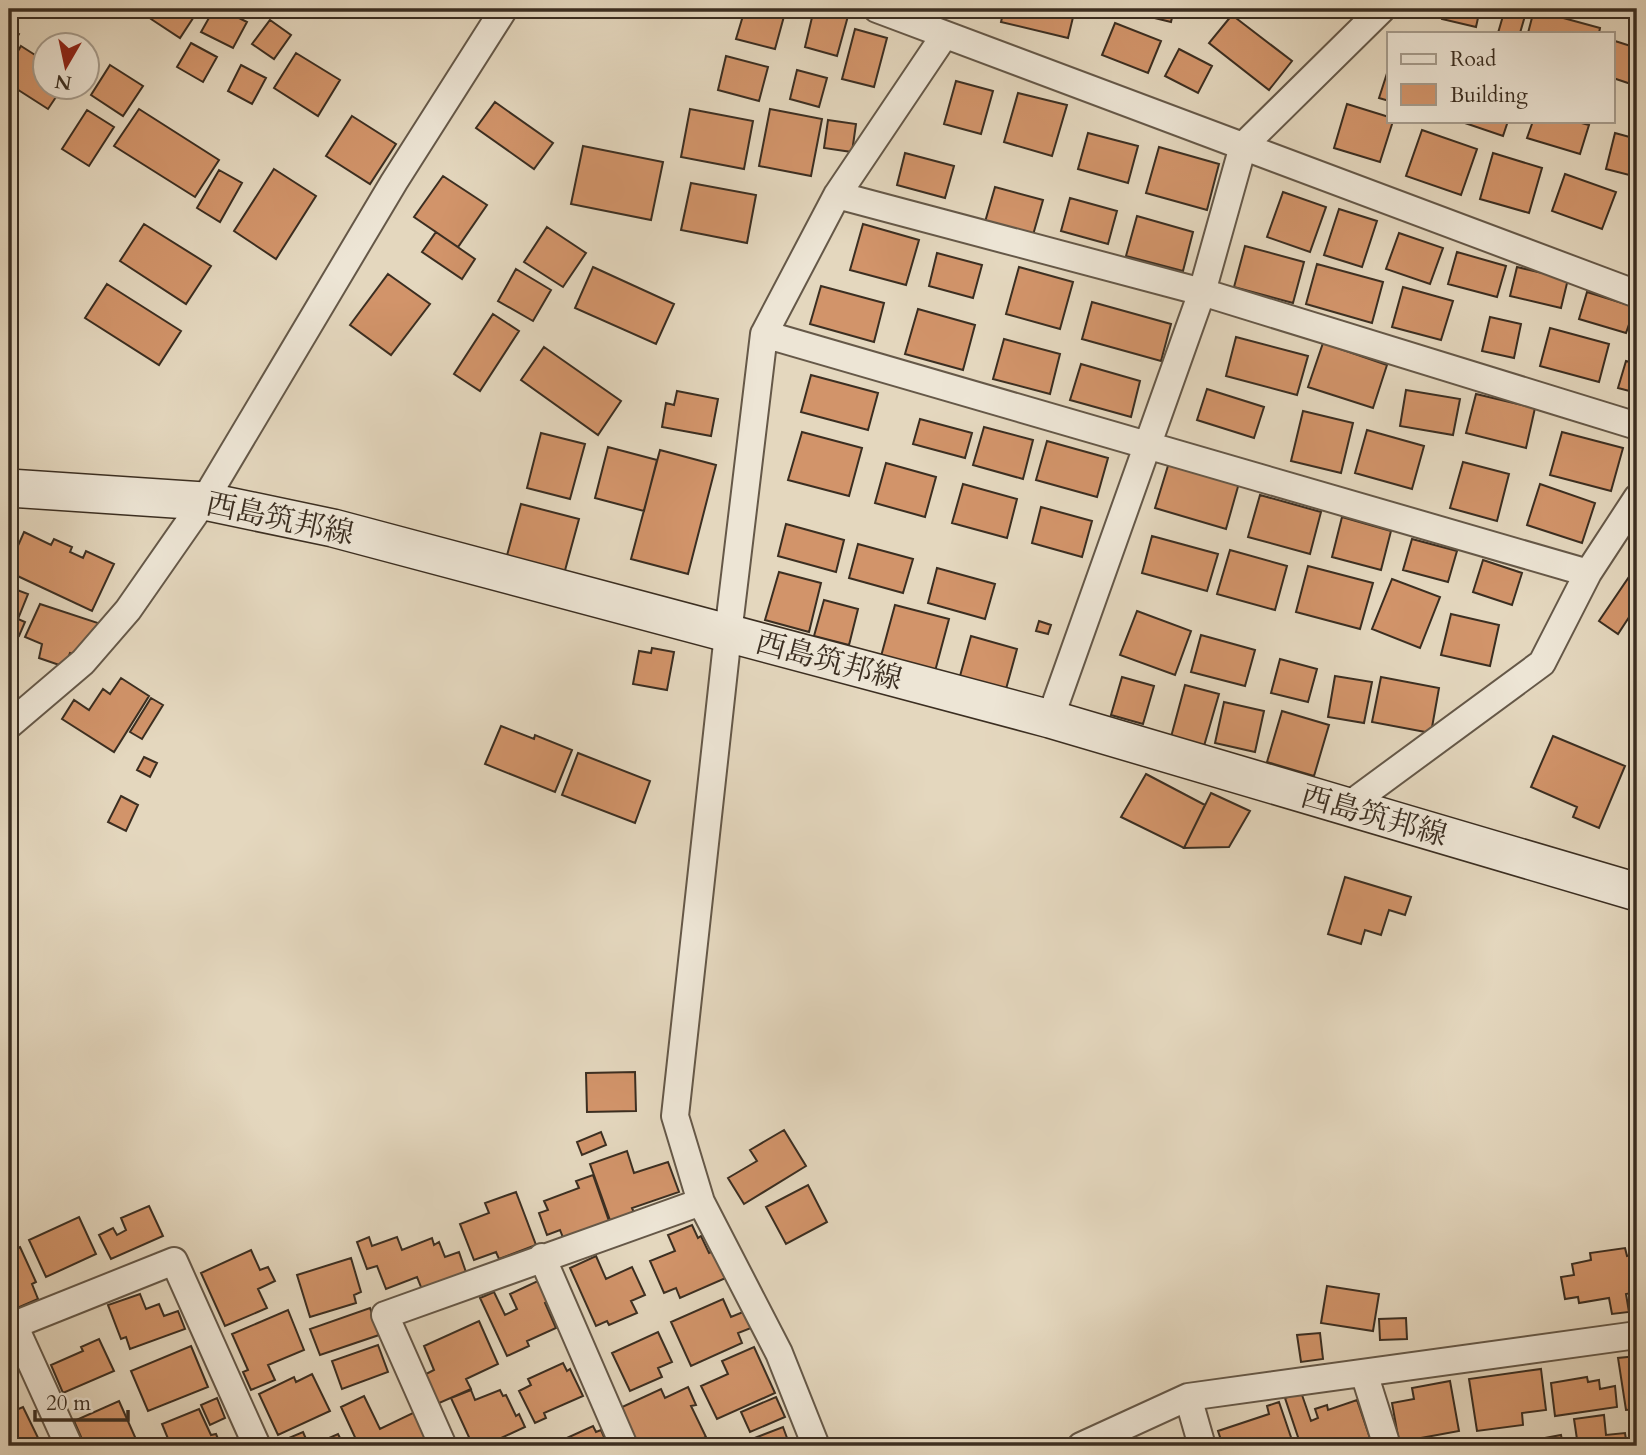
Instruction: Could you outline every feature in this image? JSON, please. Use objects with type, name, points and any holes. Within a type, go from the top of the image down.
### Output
[{"type":"main road","name":"西島筑邦線","points":[[9,488],[204,501],[333,528],[1050,719],[1637,892]]},
{"type":"street","points":[[9,725],[83,662],[128,610],[204,501],[394,182],[504,9]]},
{"type":"street","points":[[877,9],[1637,294]]},
{"type":"street","points":[[1050,719],[1202,292],[1243,146],[1381,9]]},
{"type":"street","points":[[816,1446],[779,1353],[701,1202],[675,1116],[728,634],[765,334],[837,195],[944,36]]},
{"type":"street","points":[[837,195],[1202,292],[1637,426]]},
{"type":"street","points":[[765,334],[1588,573]]},
{"type":"street","points":[[1345,808],[1542,663],[1588,573],[1637,498]]},
{"type":"street","points":[[443,1446],[385,1315],[701,1202]]},
{"type":"street","points":[[542,1257],[624,1446]]},
{"type":"street","points":[[69,1446],[14,1325],[174,1261],[257,1446]]},
{"type":"street","points":[[1081,1446],[1188,1397],[1637,1335]]},
{"type":"street","points":[[1364,1373],[1387,1446]]},
{"type":"street","points":[[1188,1397],[1202,1446]]},
{"type":"building","points":[[157,9],[199,9],[180,38],[151,19]]},
{"type":"building","points":[[214,9],[221,9],[247,22],[233,48],[201,32]]},
{"type":"building","points":[[745,9],[786,9],[775,49],[736,39]]},
{"type":"building","points":[[814,9],[848,16],[837,56],[805,47]]},
{"type":"building","points":[[1004,9],[1075,9],[1068,38],[1001,22]]},
{"type":"building","points":[[1174,9],[1171,22],[1126,11]]},
{"type":"building","points":[[1444,9],[1480,9],[1476,27],[1442,19]]},
{"type":"building","points":[[1505,9],[1527,9],[1520,32],[1498,32]]},
{"type":"building","points":[[1534,10],[1600,28],[1599,32],[1528,32]]},
{"type":"building","points":[[1232,15],[1292,61],[1269,90],[1209,43]]},
{"type":"building","points":[[270,20],[291,35],[274,59],[252,44]]},
{"type":"building","points":[[1115,23],[1161,41],[1148,73],[1102,55]]},
{"type":"building","points":[[9,27],[19,34],[9,50]]},
{"type":"building","points":[[855,29],[887,38],[874,87],[842,79]]},
{"type":"building","points":[[1615,41],[1637,48],[1637,86],[1614,78]]},
{"type":"building","points":[[191,43],[217,57],[203,82],[177,67]]},
{"type":"building","points":[[21,46],[32,53],[32,99],[9,84],[9,66]]},
{"type":"building","points":[[1179,49],[1212,66],[1198,93],[1165,76]]},
{"type":"building","points":[[296,53],[340,80],[318,116],[274,88]]},
{"type":"building","points":[[726,56],[768,67],[759,101],[718,90]]},
{"type":"building","points":[[110,65],[143,86],[123,116],[102,102],[102,78]]},
{"type":"building","points":[[241,65],[266,78],[252,104],[228,91]]},
{"type":"building","points":[[797,70],[827,78],[819,107],[790,99]]},
{"type":"building","points":[[1387,73],[1387,100],[1379,98]]},
{"type":"building","points":[[956,81],[993,91],[981,134],[944,124]]},
{"type":"building","points":[[1018,93],[1067,105],[1052,156],[1004,142]]},
{"type":"building","points":[[37,102],[53,102],[48,109]]},
{"type":"building","points":[[495,102],[553,143],[534,169],[476,128]]},
{"type":"building","points":[[1347,104],[1387,116],[1387,122],[1393,122],[1380,162],[1334,148]]},
{"type":"building","points":[[139,109],[219,160],[195,197],[114,146]]},
{"type":"building","points":[[690,109],[753,121],[744,169],[681,157]]},
{"type":"building","points":[[770,109],[822,119],[811,176],[759,166]]},
{"type":"building","points":[[87,110],[114,127],[89,166],[62,149]]},
{"type":"building","points":[[352,116],[396,144],[370,184],[326,156]]},
{"type":"building","points":[[828,120],[856,124],[852,152],[824,148]]},
{"type":"building","points":[[1462,122],[1508,122],[1503,136]]},
{"type":"building","points":[[1533,122],[1578,122],[1589,125],[1580,154],[1527,138]]},
{"type":"building","points":[[1422,130],[1477,149],[1461,195],[1406,176]]},
{"type":"building","points":[[1088,133],[1138,146],[1128,183],[1078,169]]},
{"type":"building","points":[[1615,133],[1637,139],[1637,177],[1606,169]]},
{"type":"building","points":[[583,146],[663,162],[651,220],[571,204]]},
{"type":"building","points":[[1159,147],[1219,164],[1207,210],[1146,193]]},
{"type":"building","points":[[905,153],[954,166],[945,198],[897,185]]},
{"type":"building","points":[[1493,153],[1542,168],[1529,213],[1480,199]]},
{"type":"building","points":[[274,169],[316,196],[276,259],[234,231]]},
{"type":"building","points":[[219,170],[242,183],[220,222],[197,208]]},
{"type":"building","points":[[1565,174],[1616,192],[1602,229],[1552,211]]},
{"type":"building","points":[[443,176],[487,205],[458,247],[414,217]]},
{"type":"building","points":[[691,183],[756,195],[747,243],[681,230]]},
{"type":"building","points":[[995,187],[1043,200],[1033,235],[985,222]]},
{"type":"building","points":[[1283,192],[1326,207],[1310,252],[1267,237]]},
{"type":"building","points":[[1070,198],[1117,211],[1108,244],[1061,231]]},
{"type":"building","points":[[1339,209],[1377,221],[1362,267],[1324,255]]},
{"type":"building","points":[[1637,213],[1637,237],[1630,234]]},
{"type":"building","points":[[1137,216],[1193,232],[1183,271],[1126,256]]},
{"type":"building","points":[[144,224],[211,266],[186,304],[120,261]]},
{"type":"building","points":[[863,224],[919,240],[906,285],[850,270]]},
{"type":"building","points":[[547,227],[586,253],[563,287],[524,262]]},
{"type":"building","points":[[436,232],[475,259],[462,279],[422,252]]},
{"type":"building","points":[[1399,233],[1443,248],[1430,284],[1386,269]]},
{"type":"building","points":[[1245,246],[1304,262],[1293,303],[1234,287]]},
{"type":"building","points":[[1457,252],[1506,266],[1497,297],[1448,284]]},
{"type":"building","points":[[937,253],[982,265],[973,298],[929,286]]},
{"type":"building","points":[[1317,264],[1383,282],[1372,323],[1306,304]]},
{"type":"building","points":[[593,267],[674,304],[656,344],[575,308]]},
{"type":"building","points":[[1019,267],[1073,282],[1060,329],[1006,314]]},
{"type":"building","points":[[1517,267],[1568,279],[1561,308],[1510,296]]},
{"type":"building","points":[[516,269],[551,290],[533,321],[498,301]]},
{"type":"building","points":[[388,274],[430,304],[391,355],[350,325]]},
{"type":"building","points":[[107,284],[181,331],[159,365],[85,318]]},
{"type":"building","points":[[821,286],[884,303],[874,342],[810,324]]},
{"type":"building","points":[[1403,287],[1453,301],[1441,340],[1392,327]]},
{"type":"building","points":[[1587,292],[1635,307],[1626,333],[1579,319]]},
{"type":"building","points":[[1092,302],[1171,324],[1161,361],[1082,339]]},
{"type":"building","points":[[918,309],[975,325],[963,370],[905,354]]},
{"type":"building","points":[[493,314],[519,331],[480,391],[454,374]]},
{"type":"building","points":[[1490,317],[1521,324],[1514,358],[1482,351]]},
{"type":"building","points":[[1550,328],[1609,344],[1599,382],[1540,366]]},
{"type":"building","points":[[1236,337],[1308,356],[1297,395],[1226,376]]},
{"type":"building","points":[[1004,339],[1060,354],[1050,394],[993,379]]},
{"type":"building","points":[[1323,343],[1387,365],[1373,408],[1308,387]]},
{"type":"building","points":[[544,347],[621,401],[598,435],[521,380]]},
{"type":"building","points":[[1626,361],[1637,364],[1637,393],[1618,388]]},
{"type":"building","points":[[1081,364],[1140,381],[1131,417],[1070,400]]},
{"type":"building","points":[[811,375],[878,393],[868,430],[801,412]]},
{"type":"building","points":[[1207,389],[1264,407],[1254,438],[1197,420]]},
{"type":"building","points":[[1406,390],[1460,399],[1453,435],[1400,426]]},
{"type":"building","points":[[677,391],[718,399],[711,436],[662,427],[666,403],[674,405]]},
{"type":"building","points":[[1476,394],[1535,408],[1526,448],[1466,433]]},
{"type":"building","points":[[1303,411],[1353,423],[1341,473],[1291,461]]},
{"type":"building","points":[[920,419],[972,433],[965,458],[913,444]]},
{"type":"building","points":[[984,427],[1033,440],[1023,479],[973,465]]},
{"type":"building","points":[[1367,430],[1424,446],[1412,489],[1355,473]]},
{"type":"building","points":[[802,432],[862,448],[849,496],[788,480]]},
{"type":"building","points":[[1562,432],[1623,448],[1611,491],[1550,475]]},
{"type":"building","points":[[541,433],[585,444],[570,499],[527,488]]},
{"type":"building","points":[[1047,441],[1108,458],[1097,497],[1036,480]]},
{"type":"building","points":[[608,447],[657,460],[644,511],[595,498]]},
{"type":"building","points":[[660,450],[716,465],[688,574],[631,559]]},
{"type":"building","points":[[1171,456],[1241,476],[1226,529],[1155,508]]},
{"type":"building","points":[[1463,462],[1509,474],[1497,521],[1450,508]]},
{"type":"building","points":[[886,463],[936,477],[925,517],[875,503]]},
{"type":"building","points":[[963,484],[1017,499],[1007,538],[952,523]]},
{"type":"building","points":[[1540,484],[1595,503],[1582,543],[1527,525]]},
{"type":"building","points":[[1260,495],[1321,512],[1310,554],[1248,537]]},
{"type":"building","points":[[521,504],[579,519],[564,574],[506,559]]},
{"type":"building","points":[[1041,507],[1092,521],[1082,557],[1032,543]]},
{"type":"building","points":[[1342,517],[1391,531],[1381,570],[1332,557]]},
{"type":"building","points":[[786,524],[844,540],[836,572],[778,556]]},
{"type":"building","points":[[24,532],[51,545],[54,539],[72,547],[70,552],[83,558],[86,551],[114,564],[92,611],[9,572],[9,566]]},
{"type":"building","points":[[1152,536],[1218,554],[1207,591],[1142,573]]},
{"type":"building","points":[[1412,539],[1457,551],[1448,582],[1403,570]]},
{"type":"building","points":[[858,544],[913,559],[903,593],[849,578]]},
{"type":"building","points":[[1230,550],[1287,566],[1275,610],[1217,594]]},
{"type":"building","points":[[1483,560],[1522,573],[1512,605],[1473,592]]},
{"type":"building","points":[[1308,566],[1373,583],[1360,629],[1296,612]]},
{"type":"building","points":[[937,568],[995,584],[985,619],[928,603]]},
{"type":"building","points":[[1633,571],[1637,574],[1637,605],[1618,634],[1599,621]]},
{"type":"building","points":[[779,572],[821,583],[809,632],[765,620]]},
{"type":"building","points":[[1392,579],[1440,597],[1420,648],[1372,629]]},
{"type":"building","points":[[9,587],[28,594],[18,619],[25,622],[19,636],[9,632]]},
{"type":"building","points":[[824,600],[858,609],[849,645],[814,636]]},
{"type":"building","points":[[40,604],[98,623],[91,641],[77,655],[70,653],[65,667],[39,658],[42,644],[25,637]]},
{"type":"building","points":[[895,605],[949,619],[934,675],[880,660]]},
{"type":"building","points":[[1137,611],[1191,631],[1175,675],[1120,655]]},
{"type":"building","points":[[1451,614],[1499,625],[1490,666],[1441,655]]},
{"type":"building","points":[[1039,621],[1051,625],[1048,634],[1036,631]]},
{"type":"building","points":[[1201,635],[1255,650],[1245,686],[1191,672]]},
{"type":"building","points":[[971,636],[1017,649],[1006,689],[960,676]]},
{"type":"building","points":[[652,648],[674,652],[667,690],[633,684],[639,651],[651,653]]},
{"type":"building","points":[[1280,659],[1317,669],[1308,702],[1271,693]]},
{"type":"building","points":[[1335,676],[1372,682],[1364,723],[1328,717]]},
{"type":"building","points":[[1122,677],[1154,686],[1143,724],[1111,715]]},
{"type":"building","points":[[1381,677],[1439,688],[1431,733],[1372,722]]},
{"type":"building","points":[[121,678],[149,696],[114,752],[62,719],[74,700],[89,710],[103,689],[110,694]]},
{"type":"building","points":[[1185,685],[1219,694],[1204,746],[1171,737]]},
{"type":"building","points":[[151,698],[163,705],[142,739],[130,732]]},
{"type":"building","points":[[1224,702],[1264,711],[1255,752],[1215,743]]},
{"type":"building","points":[[1282,711],[1329,725],[1314,776],[1267,762]]},
{"type":"building","points":[[501,726],[534,739],[535,735],[572,750],[555,792],[485,764]]},
{"type":"building","points":[[1553,736],[1625,766],[1599,828],[1573,817],[1577,807],[1531,787]]},
{"type":"building","points":[[578,753],[650,781],[635,823],[562,795]]},
{"type":"building","points":[[144,757],[157,763],[150,777],[137,770]]},
{"type":"building","points":[[1146,774],[1205,805],[1184,848],[1121,817]]},
{"type":"building","points":[[1211,793],[1250,811],[1229,847],[1184,848]]},
{"type":"building","points":[[121,796],[138,805],[126,831],[108,822]]},
{"type":"building","points":[[1345,877],[1411,897],[1405,915],[1389,910],[1381,935],[1365,930],[1361,944],[1328,934]]},
{"type":"building","points":[[635,1072],[636,1111],[587,1112],[586,1073]]},
{"type":"building","points":[[784,1130],[806,1166],[744,1204],[728,1178],[757,1161],[750,1150]]},
{"type":"building","points":[[601,1132],[606,1145],[582,1155],[577,1142]]},
{"type":"building","points":[[627,1151],[634,1173],[668,1162],[679,1192],[632,1208],[635,1215],[611,1223],[590,1164]]},
{"type":"building","points":[[593,1175],[610,1224],[564,1240],[560,1230],[547,1235],[539,1213],[548,1210],[544,1201],[579,1188],[576,1181]]},
{"type":"building","points":[[808,1185],[827,1222],[786,1244],[766,1207]]},
{"type":"building","points":[[516,1192],[536,1245],[499,1259],[496,1252],[474,1260],[460,1224],[489,1213],[485,1203]]},
{"type":"building","points":[[149,1206],[163,1236],[111,1259],[99,1235],[113,1228],[117,1235],[126,1230],[121,1218]]},
{"type":"building","points":[[79,1217],[96,1254],[46,1277],[29,1240]]},
{"type":"building","points":[[692,1225],[709,1253],[716,1250],[728,1277],[680,1298],[676,1288],[664,1293],[650,1261],[675,1251],[668,1235]]},
{"type":"building","points":[[369,1237],[372,1246],[397,1237],[402,1250],[432,1238],[434,1245],[439,1242],[445,1257],[459,1252],[467,1275],[423,1292],[417,1277],[386,1289],[377,1266],[367,1269],[357,1242]]},
{"type":"building","points":[[1637,1242],[1637,1254],[1633,1255],[1631,1244]]},
{"type":"building","points":[[20,1247],[36,1282],[32,1284],[38,1299],[15,1309],[9,1296],[9,1252]]},
{"type":"building","points":[[1625,1248],[1627,1256],[1630,1255],[1632,1269],[1637,1268],[1637,1292],[1626,1294],[1629,1312],[1612,1314],[1609,1298],[1579,1303],[1578,1297],[1565,1299],[1561,1277],[1574,1275],[1572,1264],[1591,1260],[1590,1253]]},
{"type":"building","points":[[251,1250],[260,1270],[268,1267],[275,1281],[258,1289],[267,1308],[225,1326],[201,1273]]},
{"type":"building","points":[[596,1256],[606,1279],[632,1267],[645,1295],[631,1301],[637,1313],[609,1325],[607,1321],[596,1326],[570,1268]]},
{"type":"building","points":[[351,1258],[361,1292],[354,1295],[356,1303],[310,1317],[297,1275]]},
{"type":"building","points":[[540,1280],[549,1301],[545,1303],[556,1328],[527,1341],[529,1346],[507,1356],[480,1298],[494,1292],[505,1315],[517,1309],[510,1294]]},
{"type":"building","points":[[1327,1286],[1379,1294],[1373,1331],[1321,1323]]},
{"type":"building","points":[[140,1294],[146,1309],[159,1304],[164,1316],[178,1311],[185,1329],[130,1349],[126,1337],[121,1339],[108,1305]]},
{"type":"building","points":[[723,1299],[731,1317],[743,1312],[751,1328],[738,1333],[742,1343],[691,1366],[671,1322]]},
{"type":"building","points":[[370,1308],[379,1335],[320,1355],[310,1329]]},
{"type":"building","points":[[288,1310],[304,1350],[268,1365],[275,1380],[251,1390],[243,1372],[248,1370],[232,1334]]},
{"type":"building","points":[[1406,1318],[1407,1339],[1380,1340],[1379,1319]]},
{"type":"building","points":[[479,1321],[498,1364],[466,1379],[471,1389],[437,1404],[424,1375],[434,1370],[424,1346]]},
{"type":"building","points":[[658,1332],[672,1362],[658,1368],[662,1377],[630,1391],[612,1353]]},
{"type":"building","points":[[1320,1333],[1323,1359],[1301,1362],[1297,1335]]},
{"type":"building","points":[[99,1339],[114,1371],[63,1393],[51,1365],[83,1351],[81,1347]]},
{"type":"building","points":[[378,1345],[388,1372],[342,1389],[332,1361]]},
{"type":"building","points":[[191,1346],[208,1387],[148,1411],[131,1371]]},
{"type":"building","points":[[754,1347],[775,1393],[717,1419],[701,1386],[728,1374],[722,1361]]},
{"type":"building","points":[[1637,1356],[1637,1409],[1626,1410],[1618,1358]]},
{"type":"building","points":[[563,1363],[567,1371],[570,1369],[583,1396],[544,1413],[546,1418],[535,1423],[519,1391],[531,1385],[528,1379]]},
{"type":"building","points":[[1541,1369],[1546,1410],[1522,1413],[1523,1425],[1477,1431],[1469,1379]]},
{"type":"building","points":[[312,1374],[330,1411],[278,1435],[259,1394],[294,1377],[296,1382]]},
{"type":"building","points":[[1587,1377],[1588,1382],[1599,1380],[1600,1389],[1615,1386],[1617,1407],[1555,1416],[1551,1383]]},
{"type":"building","points":[[1450,1381],[1459,1431],[1399,1442],[1392,1403],[1414,1399],[1412,1388]]},
{"type":"building","points":[[688,1387],[696,1405],[691,1406],[706,1437],[686,1446],[638,1446],[620,1408],[661,1389],[665,1398]]},
{"type":"building","points":[[471,1390],[475,1400],[500,1390],[503,1396],[506,1395],[516,1416],[519,1414],[525,1427],[484,1446],[482,1442],[473,1446],[451,1398]]},
{"type":"building","points":[[1301,1392],[1311,1421],[1318,1418],[1315,1409],[1327,1405],[1328,1410],[1357,1400],[1370,1438],[1345,1446],[1301,1446],[1285,1398]]},
{"type":"building","points":[[364,1396],[380,1429],[417,1411],[433,1443],[427,1446],[359,1446],[341,1407]]},
{"type":"building","points":[[776,1397],[785,1417],[750,1432],[741,1412]]},
{"type":"building","points":[[217,1398],[225,1418],[210,1425],[201,1405]]},
{"type":"building","points":[[119,1401],[139,1446],[85,1446],[74,1421]]},
{"type":"building","points":[[1279,1402],[1294,1446],[1223,1446],[1218,1431],[1269,1414],[1267,1406]]},
{"type":"building","points":[[23,1407],[42,1446],[9,1446],[9,1413]]},
{"type":"building","points":[[199,1409],[211,1435],[216,1434],[221,1446],[171,1446],[162,1424]]},
{"type":"building","points":[[1604,1415],[1606,1435],[1625,1433],[1627,1446],[1578,1446],[1574,1419]]},
{"type":"building","points":[[593,1426],[596,1432],[601,1430],[608,1446],[558,1446],[556,1443]]},
{"type":"building","points":[[783,1427],[790,1446],[734,1446]]},
{"type":"building","points":[[1632,1431],[1637,1431],[1637,1446],[1634,1446]]},
{"type":"building","points":[[303,1432],[309,1446],[272,1445]]},
{"type":"building","points":[[338,1434],[344,1446],[311,1446]]},
{"type":"building","points":[[1561,1435],[1563,1446],[1524,1446],[1535,1444],[1534,1440]]},
{"type":"building","points":[[1129,1441],[1131,1446],[1110,1446]]}]
